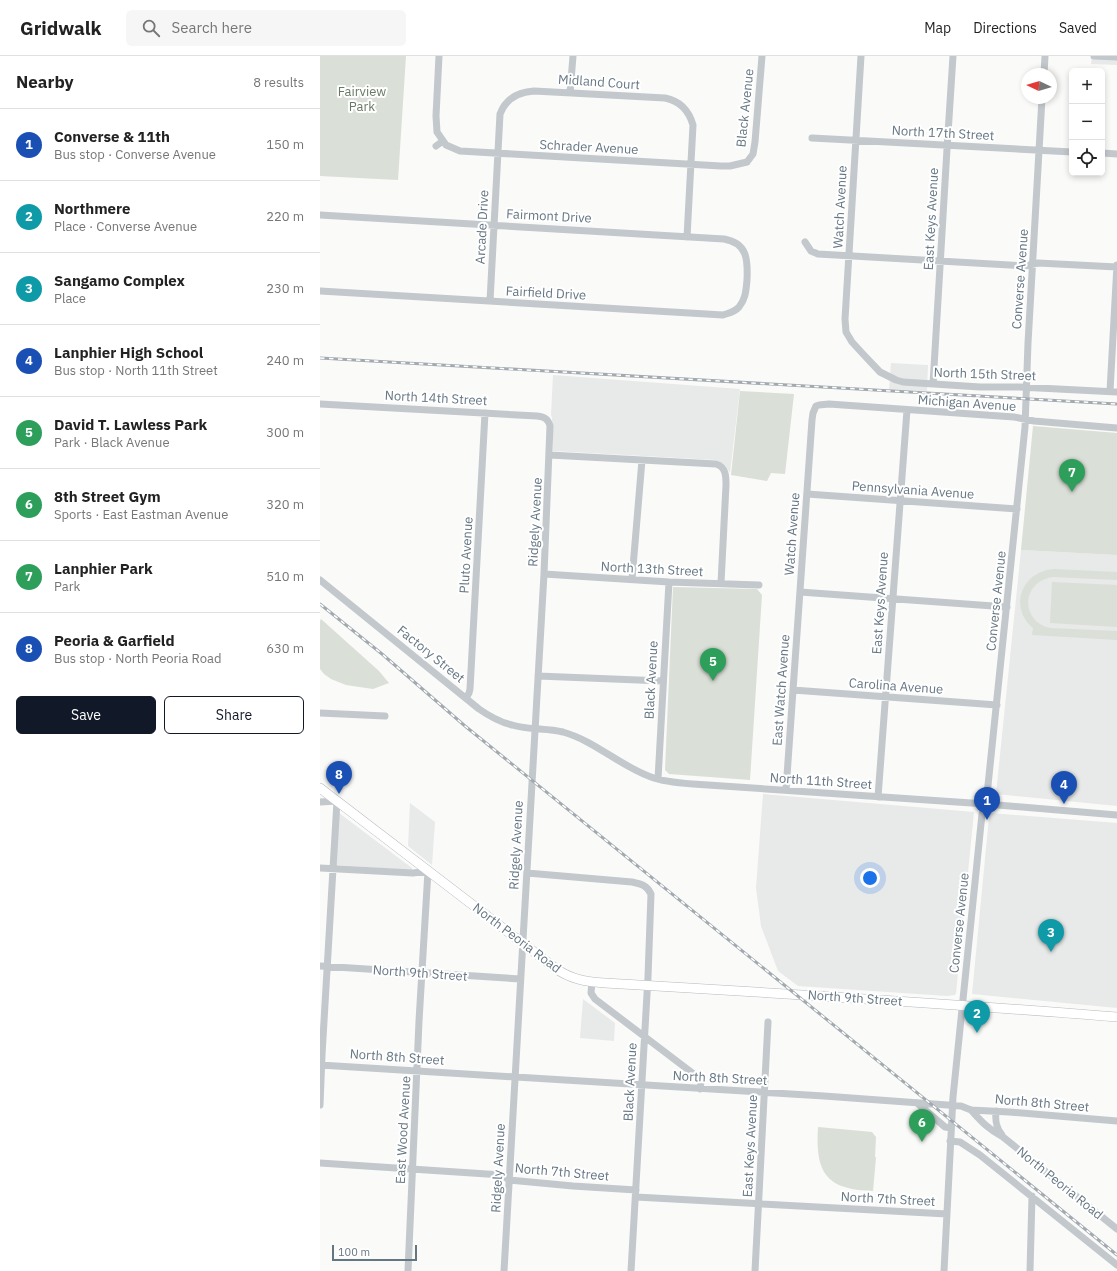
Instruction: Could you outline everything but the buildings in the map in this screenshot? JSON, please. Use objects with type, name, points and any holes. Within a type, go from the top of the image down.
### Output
[{"type":"main road","name":"North Peoria Road","points":[[320,788],[563,973],[574,979],[592,982]]},
{"type":"main road","name":"North 9th Street","points":[[592,982],[829,996],[1117,1017]]},
{"type":"street","points":[[436,146],[443,141],[438,132],[436,116],[439,56]]},
{"type":"street","points":[[570,92],[573,56]]},
{"type":"street","name":"Black Avenue","points":[[749,164],[753,154],[755,142],[762,56]]},
{"type":"street","name":"Watch Avenue","points":[[861,56],[845,319],[846,330],[852,342],[863,354]]},
{"type":"street","name":"East Keys Avenue","points":[[933,384],[953,56]]},
{"type":"street","points":[[1044,68],[1045,56]]},
{"type":"street","points":[[1094,56],[1117,57]]},
{"type":"street","name":"Midland Court","points":[[498,153],[500,114],[503,106],[516,95],[529,91],[665,98],[676,102],[686,109],[694,125],[687,237]]},
{"type":"street","name":"Converse Avenue","points":[[944,1271],[950,1141],[962,1005],[982,814],[986,804],[997,705],[1025,419],[1042,104]]},
{"type":"street","name":"North 17th Street","points":[[812,138],[1069,152]]},
{"type":"street","name":"Schrader Avenue","points":[[443,141],[446,145],[460,151],[692,165],[730,166],[749,164]]},
{"type":"street","name":"Arcade Drive","points":[[490,301],[498,153]]},
{"type":"street","points":[[1105,153],[1117,154]]},
{"type":"street","name":"Fairmont Drive","points":[[320,215],[724,239],[732,241],[745,252],[747,258],[747,279]]},
{"type":"street","points":[[805,242],[811,251],[818,254],[849,255],[855,257],[1025,266],[1038,263],[1117,266],[1113,391]]},
{"type":"street","name":"Fairfield Drive","points":[[320,291],[722,315],[732,312],[742,303],[746,290],[747,279]]},
{"type":"street","name":"North 15th Street","points":[[863,354],[880,372],[903,382],[980,387],[1026,387],[1113,391]]},
{"type":"street","name":"North 14th Street","points":[[320,404],[538,416],[544,417],[548,421]]},
{"type":"street","name":"Michigan Avenue","points":[[816,406],[829,404],[1014,418],[1117,428]]},
{"type":"street","name":"Watch Avenue","points":[[800,592],[813,413],[816,406]]},
{"type":"street","name":"East Keys Avenue","points":[[878,796],[907,410]]},
{"type":"street","name":"Pluto Avenue","points":[[466,698],[470,689],[485,413]]},
{"type":"street","name":"Ridgely Avenue","points":[[504,1271],[544,574],[550,454],[550,434],[548,421]]},
{"type":"street","points":[[550,454],[716,464],[721,466],[724,469],[726,476],[721,583]]},
{"type":"street","points":[[632,580],[642,460]]},
{"type":"street","name":"Pennsylvania Avenue","points":[[807,494],[1017,509]]},
{"type":"street","name":"North 13th Street","points":[[544,574],[669,582],[759,585]]},
{"type":"street","name":"Factory Street","points":[[320,580],[485,713],[496,720],[511,725],[535,728]]},
{"type":"street","name":"Black Avenue","points":[[658,779],[669,582]]},
{"type":"street","points":[[800,592],[1007,608]]},
{"type":"street","name":"East Watch Avenue","points":[[786,790],[800,592]]},
{"type":"street","points":[[538,676],[663,681]]},
{"type":"street","name":"Carolina Avenue","points":[[793,690],[997,705]]},
{"type":"street","points":[[320,713],[385,716]]},
{"type":"street","name":"North 11th Street","points":[[535,728],[556,730],[578,737],[645,775],[677,783],[878,796],[1117,815]]},
{"type":"street","points":[[320,802],[337,801],[323,966],[320,1105]]},
{"type":"street","points":[[320,868],[413,873],[428,871]]},
{"type":"street","name":"East Wood Avenue","points":[[408,1271],[428,871]]},
{"type":"street","name":"Black Avenue","points":[[527,873],[632,882],[643,884],[649,889],[651,894],[631,1271]]},
{"type":"street","name":"North 9th Street","points":[[323,966],[520,979]]},
{"type":"street","points":[[592,982],[591,993],[595,998],[699,1078],[701,1082],[700,1089]]},
{"type":"street","name":"East Keys Avenue","points":[[755,1271],[768,1022]]},
{"type":"street","name":"North 8th Street","points":[[321,1065],[953,1105],[965,1106],[971,1110],[1117,1121]]},
{"type":"street","points":[[917,1103],[945,1127],[951,1128]]},
{"type":"street","name":"North Peoria Road","points":[[971,1110],[981,1122],[1003,1137],[1117,1229]]},
{"type":"street","name":"North Peoria Road","points":[[996,1111],[996,1124],[1003,1137]]},
{"type":"street","points":[[950,1141],[960,1142],[980,1155],[1117,1265]]},
{"type":"street","name":"North 7th Street","points":[[320,1163],[502,1175],[509,1180],[759,1204],[947,1214]]},
{"type":"street","points":[[1030,1271],[1032,1196]]},
{"type":"shaded area","points":[[1092,56],[1117,56],[1117,65],[1091,64]]},
{"type":"shaded area","points":[[891,363],[928,365],[927,391],[889,390]]},
{"type":"shaded area","points":[[553,375],[740,389],[730,473],[725,465],[716,460],[553,451],[551,415]]},
{"type":"shaded area","points":[[1021,550],[1117,555],[1117,806],[996,794]]},
{"type":"shaded area","points":[[763,794],[974,812],[955,995],[947,996],[798,986],[778,971],[761,926],[756,888]]},
{"type":"shaded area","points":[[410,803],[435,822],[432,865],[408,846]]},
{"type":"shaded area","points":[[339,813],[412,868],[412,870],[336,865]]},
{"type":"shaded area","points":[[991,813],[1117,823],[1117,1008],[972,994],[989,817]]},
{"type":"shaded area","points":[[583,999],[615,1023],[614,1041],[580,1038]]},
{"type":"green space","name":"Fairview Park","points":[[320,56],[406,56],[398,180],[320,176]]},
{"type":"green space","points":[[740,391],[794,394],[785,474],[771,473],[767,481],[731,475]]},
{"type":"green space","points":[[1033,426],[1117,433],[1117,555],[1021,550]]},
{"type":"green space","points":[[1054,569],[1117,572],[1117,580],[1053,577],[1043,580],[1035,586],[1030,593],[1028,601],[1029,610],[1033,618],[1040,624],[1050,628],[1117,631],[1117,640],[1032,635],[1033,628],[1025,620],[1021,610],[1020,601],[1022,591],[1034,576],[1043,571]]},
{"type":"green space","points":[[1052,582],[1117,585],[1117,627],[1050,623]]},
{"type":"green space","points":[[673,587],[757,589],[762,595],[750,780],[669,774],[665,770]]},
{"type":"green space","points":[[321,619],[379,671],[389,683],[373,689],[346,685],[331,679],[324,674],[320,669]]},
{"type":"green space","points":[[818,1127],[872,1132],[876,1137],[873,1191],[844,1187],[834,1182],[827,1176],[822,1167],[819,1156]]},
{"type":"railway","points":[[320,358],[1117,404]]},
{"type":"railway","points":[[320,604],[382,654],[465,726],[1117,1255]]},
{"type":"place","name":"Lanphier Park","points":[[1072,492]]},
{"type":"place","name":"David T. Lawless Park","points":[[713,681]]},
{"type":"place","name":"Peoria & Garfield","points":[[339,794]]},
{"type":"place","name":"Lanphier High School","points":[[1064,804]]},
{"type":"place","name":"Converse & 11th","points":[[987,820]]},
{"type":"place","name":"Sangamo Complex","points":[[1051,952]]},
{"type":"place","name":"Northmere","points":[[977,1033]]},
{"type":"place","name":"8th Street Gym","points":[[922,1142]]}]
